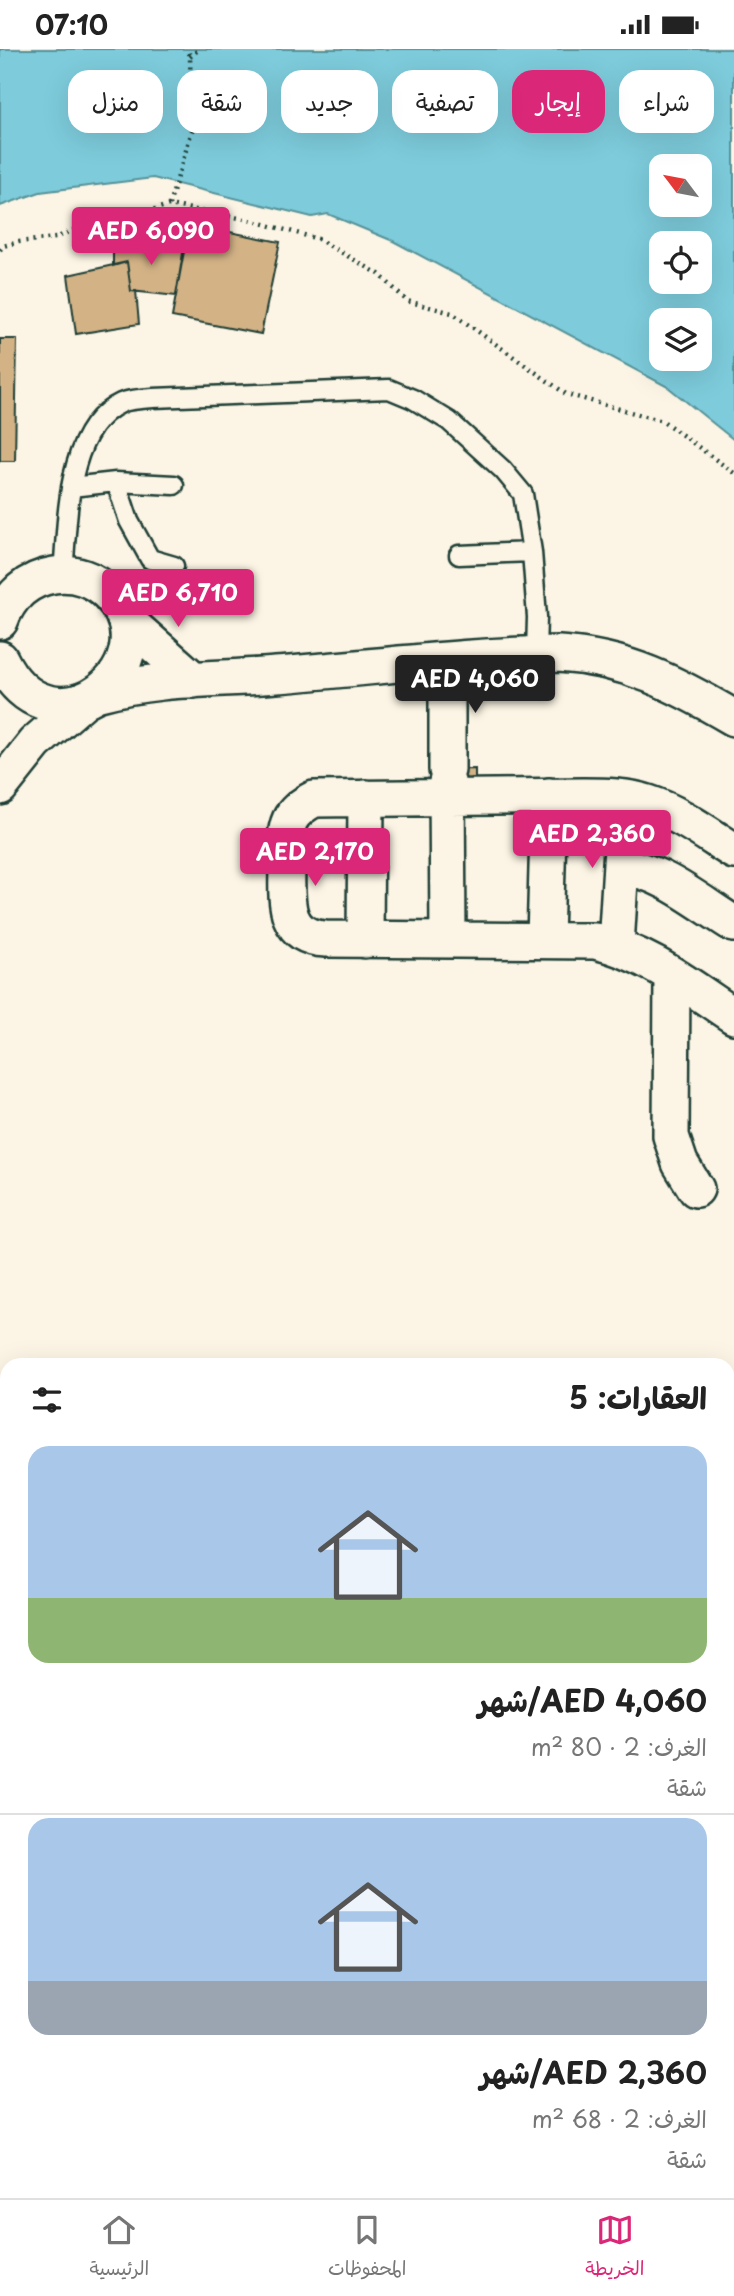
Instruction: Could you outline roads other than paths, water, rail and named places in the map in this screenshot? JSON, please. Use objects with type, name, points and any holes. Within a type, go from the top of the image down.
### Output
[{"type":"street","points":[[0,621],[10,601],[12,586],[63,573],[83,577],[102,586],[116,601],[125,619],[128,640],[125,660],[115,678],[35,743],[0,787]]},
{"type":"street","points":[[125,619],[194,680]]},
{"type":"street","points":[[0,659],[9,677],[23,692],[42,702],[62,705],[131,685],[536,654],[579,655],[638,669],[666,680],[734,718]]},
{"type":"street","points":[[447,661],[448,939]]},
{"type":"street","points":[[734,851],[664,809],[625,797],[549,796],[447,783],[366,798],[324,798],[304,804],[290,820],[286,841],[287,909],[295,925],[309,936],[317,939],[365,940],[595,941],[635,953],[734,1016]]},
{"type":"street","points":[[545,939],[549,796]]},
{"type":"street","points":[[616,946],[625,797]]},
{"type":"street","points":[[365,940],[366,798]]},
{"type":"street","points":[[621,867],[633,868],[657,877],[734,924]]},
{"type":"street","points":[[672,975],[671,1136],[680,1163],[696,1189]]},
{"type":"lane","points":[[63,573],[71,487],[81,446],[97,421],[123,402],[153,398],[389,389],[413,399],[449,421],[503,470],[523,494],[532,552],[537,617],[536,654]]},
{"type":"lane","points":[[71,487],[116,482],[174,485]]},
{"type":"lane","points":[[116,482],[129,521],[150,559],[174,566]]},
{"type":"lane","points":[[459,555],[532,552]]},
{"type":"water","points":[[0,49],[734,49],[734,440],[668,387],[393,241],[328,214],[312,217],[153,178],[40,192],[0,206]]}]
